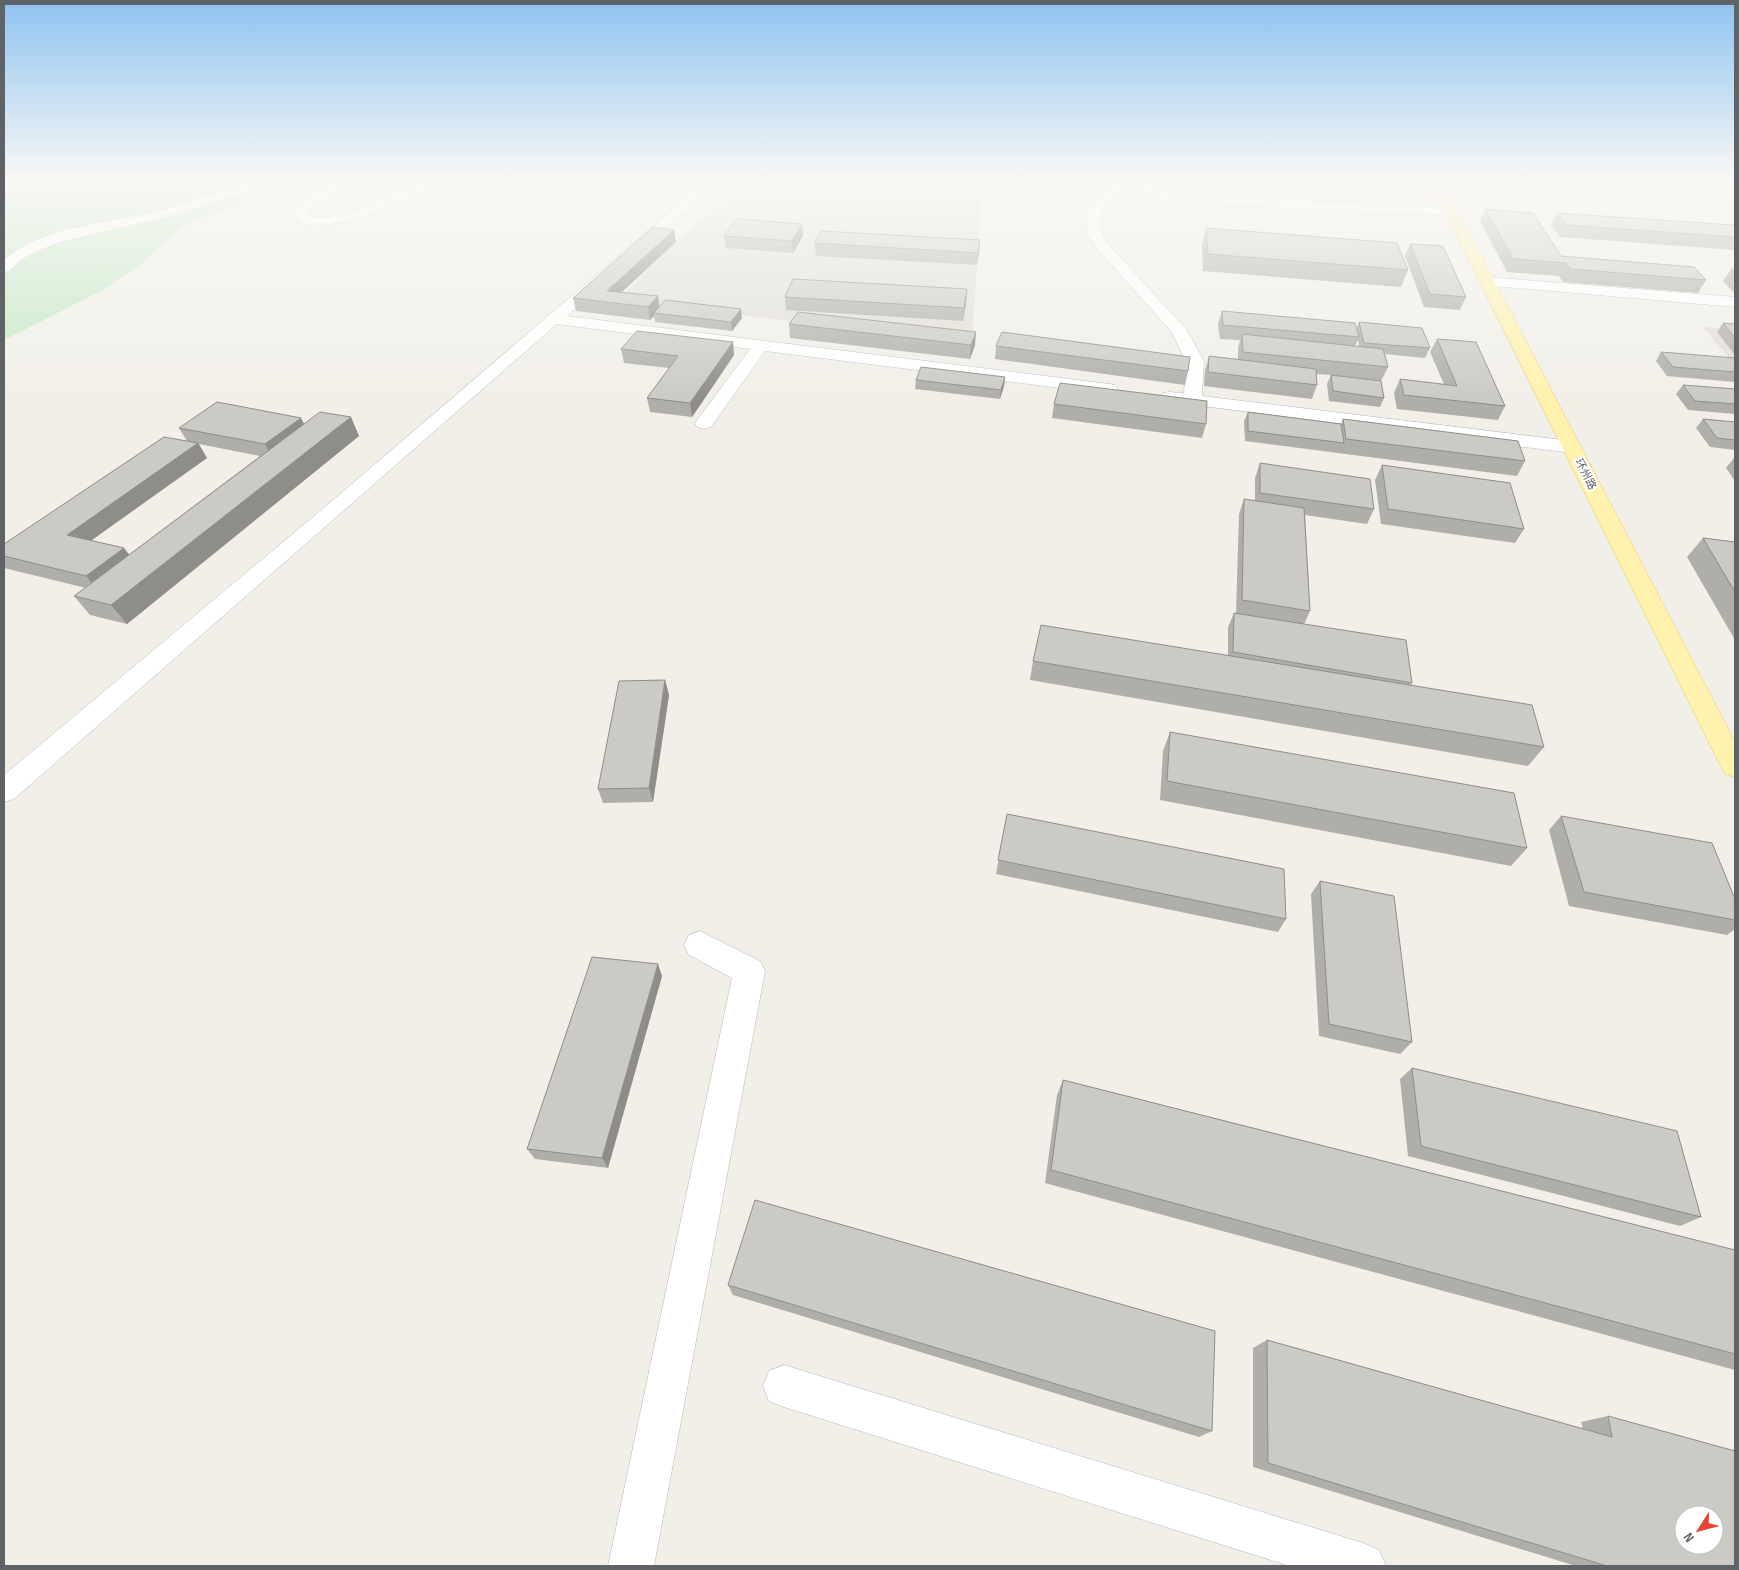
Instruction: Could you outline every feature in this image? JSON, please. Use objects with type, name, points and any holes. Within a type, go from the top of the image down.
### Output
[{"type":"main road","name":"环州路","points":[[1474,254],[1735,767]]},
{"type":"street","points":[[4,268],[11,260],[23,254]]},
{"type":"street","points":[[4,791],[629,254]]},
{"type":"street","points":[[1110,254],[1178,329],[1194,361],[1193,400]]},
{"type":"street","points":[[1488,282],[1735,302]]},
{"type":"street","points":[[554,319],[1124,391]]},
{"type":"street","points":[[704,423],[761,345]]},
{"type":"street","points":[[1154,395],[1572,447]]},
{"type":"street","points":[[631,1566],[749,971],[700,945]]},
{"type":"street","points":[[784,1386],[1363,1566]]},
{"type":"shaded area","points":[[663,254],[978,254],[972,340],[616,302]]},
{"type":"shaded area","points":[[1703,327],[1735,329],[1735,365]]},
{"type":"green space","points":[[4,254],[152,254],[139,266],[105,289],[4,340]]},
{"type":"building","points":[[622,254],[647,254],[607,291],[658,296],[648,307],[573,298]]},
{"type":"building","points":[[1211,254],[1402,254],[1408,270]]},
{"type":"building","points":[[1414,254],[1447,254],[1466,297],[1430,294]]},
{"type":"building","points":[[1510,254],[1560,254],[1561,256],[1694,267],[1706,280],[1570,269],[1566,263],[1513,259]]},
{"type":"building","points":[[793,279],[967,289],[964,308],[785,297]]},
{"type":"building","points":[[665,300],[741,309],[731,322],[654,313]]},
{"type":"building","points":[[1222,311],[1355,323],[1359,337],[1223,325]]},
{"type":"building","points":[[798,312],[976,332],[971,345],[789,324]]},
{"type":"building","points":[[1359,322],[1422,328],[1430,348],[1364,343]]},
{"type":"building","points":[[1723,323],[1735,324],[1735,338]]},
{"type":"building","points":[[637,331],[733,342],[690,403],[647,398],[678,356],[621,349]]},
{"type":"building","points":[[1002,332],[1190,357],[1188,371],[996,346]]},
{"type":"building","points":[[1242,334],[1383,349],[1388,367],[1243,352]]},
{"type":"building","points":[[1437,339],[1476,342],[1505,406],[1404,395],[1400,379],[1457,386]]},
{"type":"building","points":[[1661,352],[1735,358],[1735,372],[1673,367]]},
{"type":"building","points":[[1209,356],[1316,369],[1317,385],[1208,372]]},
{"type":"building","points":[[921,367],[1005,377],[1001,390],[916,380]]},
{"type":"building","points":[[1331,375],[1381,381],[1384,398],[1333,391]]},
{"type":"building","points":[[1060,383],[1207,401],[1206,424],[1054,404]]},
{"type":"building","points":[[1683,385],[1735,389],[1735,404],[1695,401]]},
{"type":"building","points":[[217,402],[301,418],[265,444],[179,428]]},
{"type":"building","points":[[320,412],[351,417],[111,605],[74,596]]},
{"type":"building","points":[[1248,412],[1341,424],[1344,443],[1248,431]]},
{"type":"building","points":[[1343,419],[1518,441],[1525,461],[1346,439]]},
{"type":"building","points":[[1703,419],[1735,422],[1735,440],[1717,438]]},
{"type":"building","points":[[164,437],[198,443],[67,535],[124,548],[86,576],[4,556],[4,544]]},
{"type":"building","points":[[1260,463],[1370,479],[1374,509],[1260,493]]},
{"type":"building","points":[[1382,465],[1510,483],[1524,529],[1388,509]]},
{"type":"building","points":[[1244,499],[1304,508],[1310,611],[1242,600]]},
{"type":"building","points":[[1703,538],[1735,542],[1735,592]]},
{"type":"building","points":[[1234,613],[1406,640],[1412,683],[1233,652]]},
{"type":"building","points":[[1041,625],[1532,705],[1544,747],[1033,661]]},
{"type":"building","points":[[665,680],[649,788],[598,789],[619,681]]},
{"type":"building","points":[[1170,732],[1514,793],[1527,848],[1167,781]]},
{"type":"building","points":[[1007,814],[1284,869],[1286,919],[998,860]]},
{"type":"building","points":[[1561,816],[1712,843],[1735,899],[1735,920],[1584,892]]},
{"type":"building","points":[[1320,881],[1394,896],[1412,1042],[1329,1024]]},
{"type":"building","points":[[592,957],[658,964],[602,1158],[527,1149]]},
{"type":"building","points":[[1412,1068],[1677,1131],[1701,1217],[1421,1146]]},
{"type":"building","points":[[1063,1080],[1735,1250],[1735,1354],[1051,1170]]},
{"type":"building","points":[[755,1200],[1215,1331],[1212,1431],[728,1285]]},
{"type":"building","points":[[1267,1340],[1612,1437],[1608,1416],[1735,1451],[1735,1566],[1607,1566],[1268,1463]]}]
